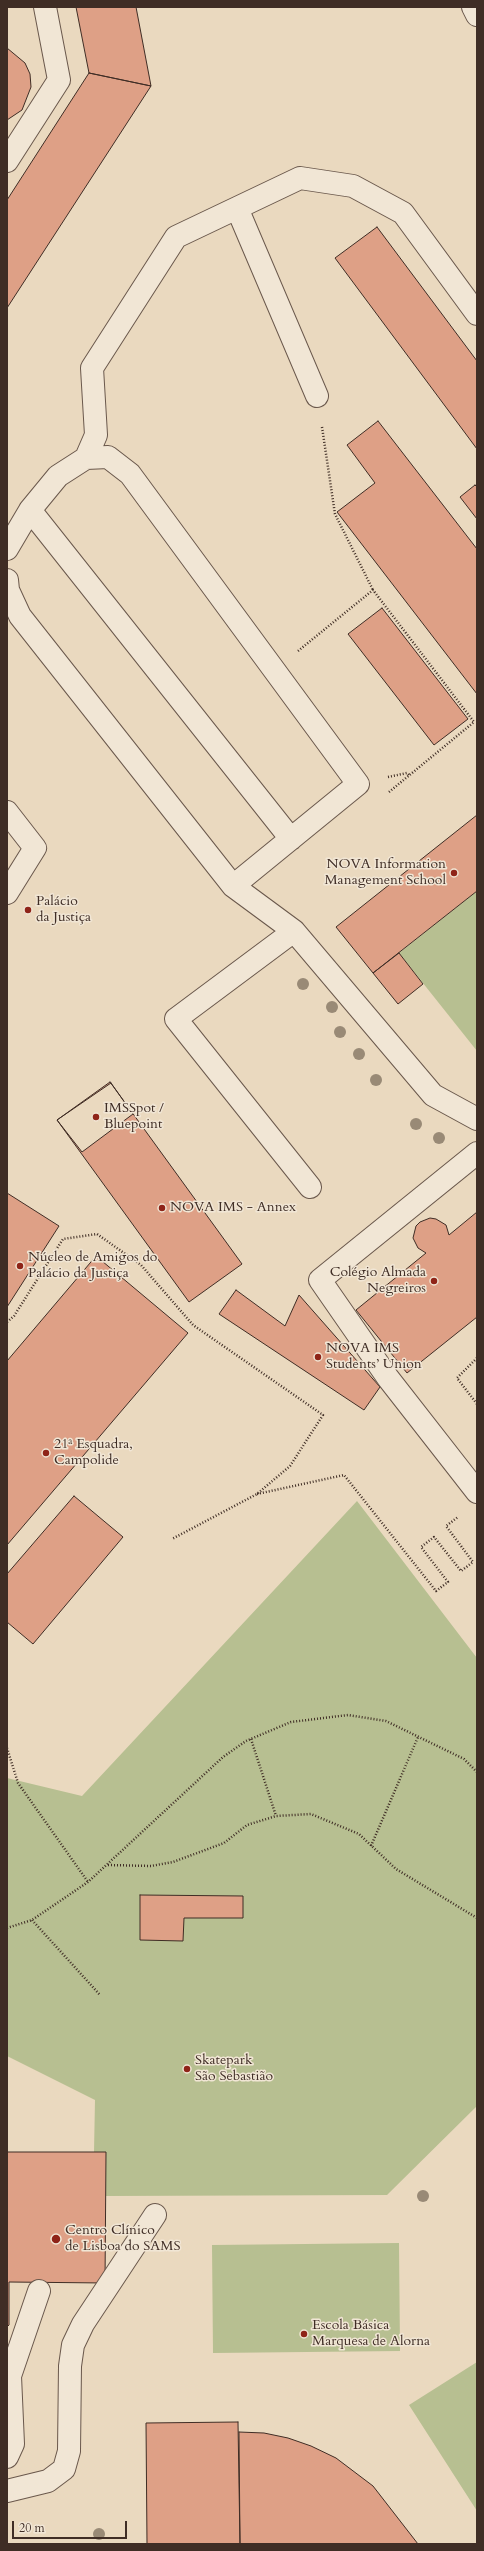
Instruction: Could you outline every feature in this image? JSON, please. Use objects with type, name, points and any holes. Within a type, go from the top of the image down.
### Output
[{"type":"lane","points":[[7,161],[59,80],[45,7]]},
{"type":"lane","points":[[473,7],[477,16]]},
{"type":"lane","points":[[86,458],[96,435],[92,368],[176,237],[300,178],[353,186],[403,213],[477,314]]},
{"type":"lane","points":[[237,208],[317,396]]},
{"type":"lane","points":[[7,549],[30,510],[58,476],[86,458],[108,457],[130,474],[358,784],[233,886]]},
{"type":"lane","points":[[30,510],[291,839]]},
{"type":"lane","points":[[7,580],[8,590],[20,616],[233,886],[294,931],[433,1095],[477,1119]]},
{"type":"lane","points":[[7,812],[35,848],[7,893]]},
{"type":"lane","points":[[294,931],[176,1019],[310,1188]]},
{"type":"lane","points":[[477,1154],[320,1280],[388,1378],[477,1492]]},
{"type":"lane","points":[[7,2491],[48,2481],[64,2469],[69,2451],[70,2366],[73,2345],[83,2324],[155,2215]]},
{"type":"lane","points":[[7,2457],[13,2444],[8,2376],[39,2291]]},
{"type":"path","points":[[317,396],[335,514],[373,590],[474,722],[410,776]]},
{"type":"path","points":[[312,640],[373,590]]},
{"type":"path","points":[[7,1322],[14,1316],[63,1239],[97,1234],[141,1265],[193,1325],[323,1415],[290,1466],[257,1494],[172,1539]]},
{"type":"path","points":[[477,1358],[457,1378],[477,1404]]},
{"type":"path","points":[[257,1494],[344,1474],[436,1591],[448,1582],[421,1547],[434,1536],[461,1571],[473,1562],[446,1526]]},
{"type":"path","points":[[7,1928],[32,1920],[88,1882],[223,1757],[251,1739],[291,1722],[348,1715],[386,1721],[464,1759],[477,1772]]},
{"type":"path","points":[[371,1846],[418,1737]]},
{"type":"path","points":[[251,1739],[276,1816]]},
{"type":"path","points":[[7,1748],[18,1783],[88,1882]]},
{"type":"path","points":[[108,1865],[151,1866],[173,1862],[224,1843],[247,1825],[276,1816],[311,1814],[359,1834],[396,1869],[477,1918]]},
{"type":"path","points":[[32,1920],[100,1995]]},
{"type":"green space","points":[[477,891],[477,1051],[399,953]]},
{"type":"green space","points":[[357,1501],[477,1658],[477,2106],[387,2195],[106,2196],[105,2152],[94,2152],[95,2100],[7,2056],[7,1778],[82,1796]]},
{"type":"green space","points":[[399,2243],[400,2351],[213,2353],[212,2245]]},
{"type":"green space","points":[[477,2362],[477,2511],[409,2405]]},
{"type":"building","points":[[76,7],[136,7],[151,86],[89,73]]},
{"type":"building","points":[[7,48],[25,63],[30,74],[31,87],[22,110],[7,120]]},
{"type":"building","points":[[89,73],[151,86],[7,308],[7,200]]},
{"type":"building","points":[[377,227],[477,361],[477,449],[335,258]]},
{"type":"building","points":[[378,421],[477,549],[477,694],[337,512],[375,483],[347,445]]},
{"type":"building","points":[[475,485],[477,487],[477,519],[460,497]]},
{"type":"building","points":[[382,608],[468,719],[434,745],[348,634]]},
{"type":"building","points":[[477,815],[477,891],[373,973],[336,927]]},
{"type":"building","points":[[399,953],[423,984],[398,1004],[373,973]]},
{"type":"building","name":"NOVA IMS - Annex","points":[[110,1082],[242,1264],[189,1302],[57,1120]]},
{"type":"building","name":"IMSSpot / Bluepoint","points":[[111,1083],[133,1114],[82,1152],[57,1120]]},
{"type":"building","name":"Núcleo de Amigos do Palácio da Justiça","points":[[7,1193],[59,1226],[7,1307]]},
{"type":"building","name":"Colégio Almada Negreiros","points":[[477,1212],[477,1317],[407,1373],[356,1310],[426,1253],[418,1248],[413,1238],[416,1226],[420,1222],[430,1218],[436,1219],[446,1225],[449,1235]]},
{"type":"building","name":"21ª Esquadra, Campolide","points":[[96,1256],[188,1333],[7,1545],[7,1361]]},
{"type":"building","name":"NOVA IMS Students’ Union","points":[[236,1290],[285,1326],[299,1295],[380,1387],[364,1410],[219,1314]]},
{"type":"building","points":[[74,1496],[123,1537],[33,1644],[7,1622],[7,1574]]},
{"type":"building","points":[[140,1895],[243,1896],[243,1918],[184,1918],[183,1941],[140,1940]]},
{"type":"building","points":[[7,2152],[106,2152],[105,2283],[9,2282],[9,2325],[7,2327]]},
{"type":"building","points":[[238,2422],[240,2544],[147,2544],[146,2423]]},
{"type":"building","points":[[239,2432],[264,2433],[288,2438],[311,2446],[336,2458],[373,2486],[418,2544],[240,2544]]},
{"type":"place","name":"NOVA Information Management School","points":[[454,873]]},
{"type":"place","name":"Palácio da Justiça","points":[[28,910]]},
{"type":"place","name":"IMSSpot / Bluepoint","points":[[96,1117]]},
{"type":"place","name":"NOVA IMS - Annex","points":[[162,1208]]},
{"type":"place","name":"Núcleo de Amigos do Palácio da Justiça","points":[[20,1266]]},
{"type":"place","name":"Colégio Almada Negreiros","points":[[434,1281]]},
{"type":"place","name":"NOVA IMS Students’ Union","points":[[318,1357]]},
{"type":"place","name":"21ª Esquadra, Campolide","points":[[46,1453]]},
{"type":"place","name":"Skatepark São Sebastião","points":[[187,2069]]},
{"type":"place","name":"Centro Clínico de Lisboa do SAMS","points":[[56,2239]]},
{"type":"place","name":"Escola Básica Marquesa de Alorna","points":[[304,2334]]}]
